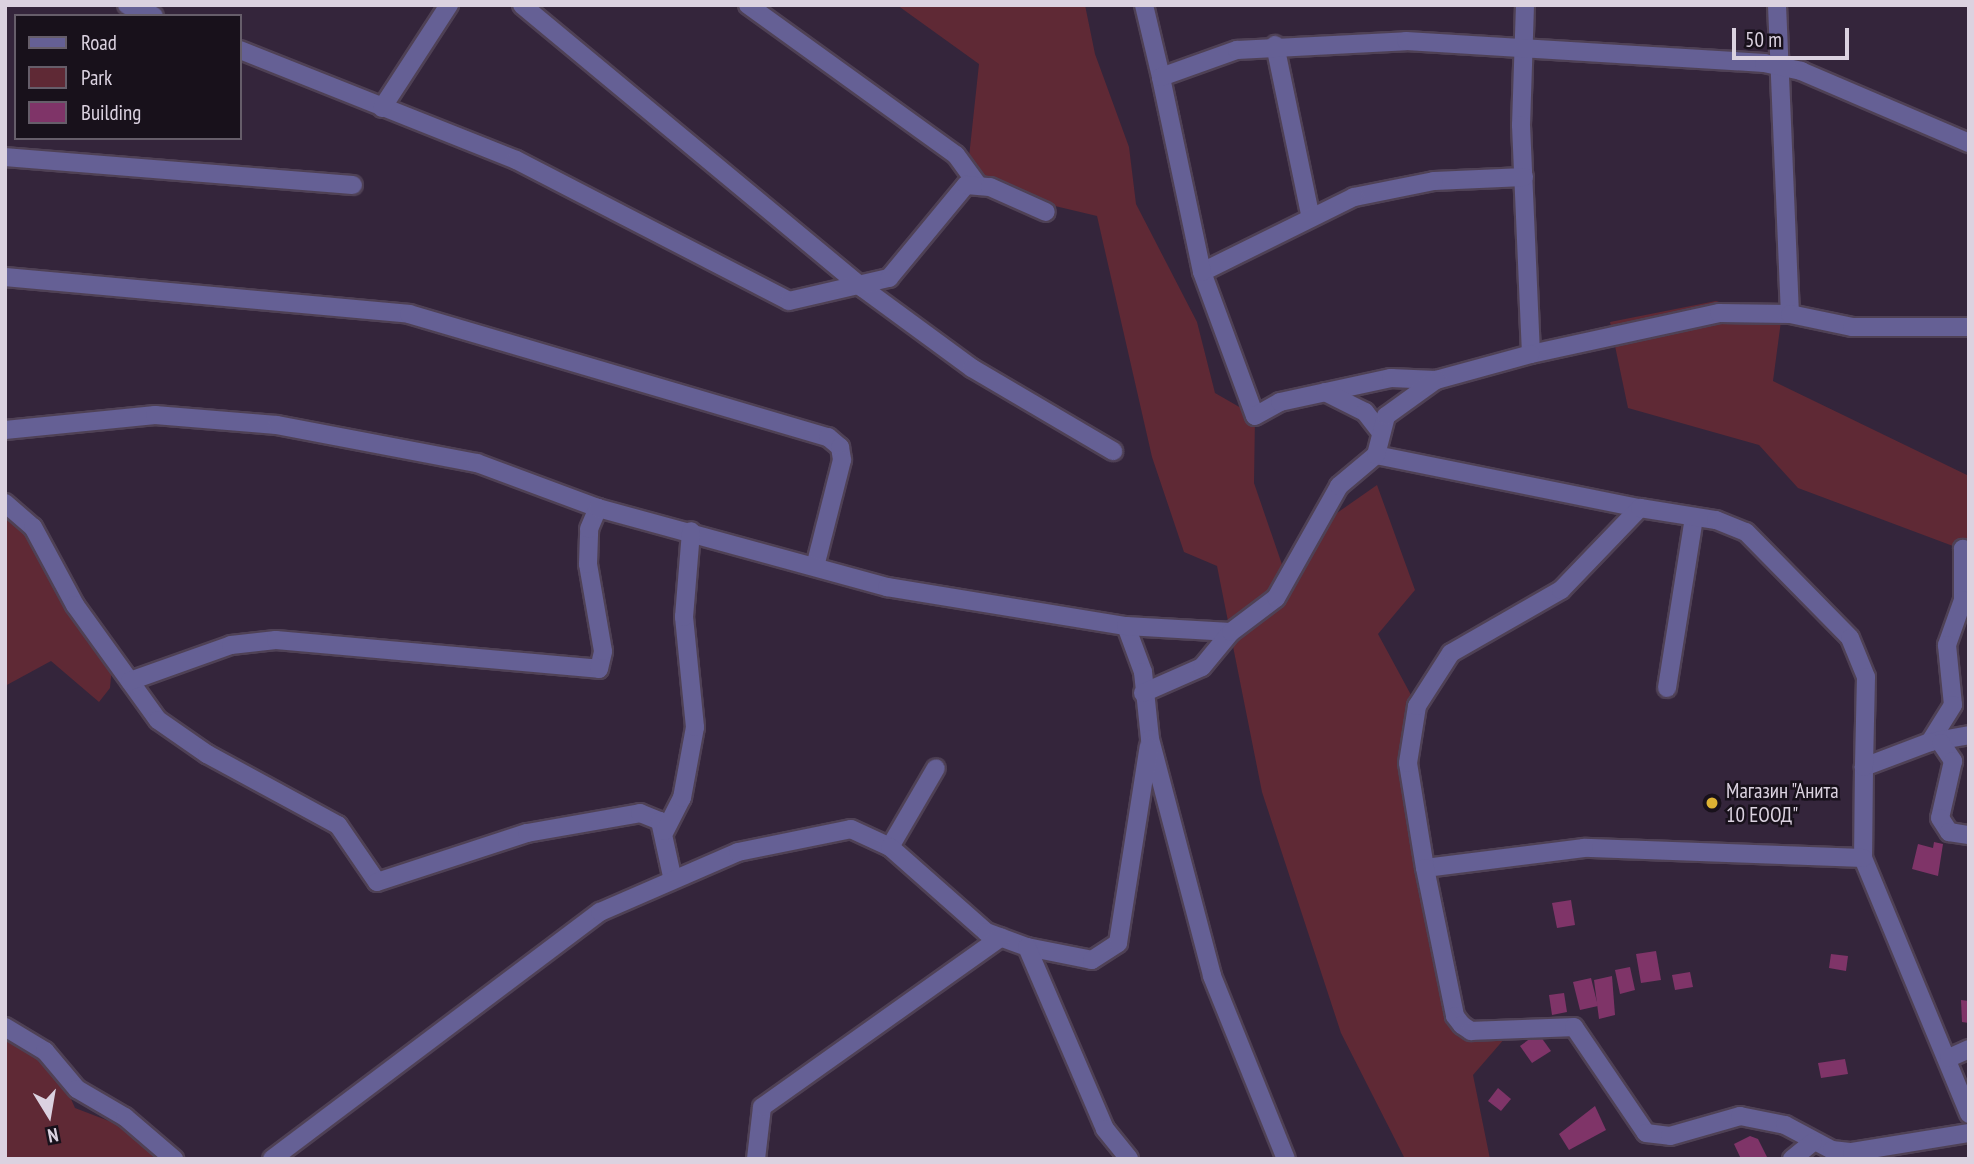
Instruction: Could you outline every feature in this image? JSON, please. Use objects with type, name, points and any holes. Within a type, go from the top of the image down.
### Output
[{"type":"street","points":[[127,5],[149,14]]},
{"type":"street","points":[[382,108],[449,5]]},
{"type":"street","points":[[522,5],[863,288],[972,368],[1113,452]]},
{"type":"street","points":[[748,5],[956,155],[977,184],[1046,212]]},
{"type":"street","points":[[1143,5],[1202,272],[1255,416],[1280,401],[1325,391],[1391,378],[1436,380],[1531,354],[1719,313],[1790,314],[1852,327],[1969,327]]},
{"type":"street","points":[[1525,5],[1524,177],[1531,354]]},
{"type":"street","points":[[1777,5],[1790,314]]},
{"type":"street","points":[[1161,77],[1222,54],[1275,45],[1406,41],[1523,52],[1781,67],[1969,143]]},
{"type":"street","points":[[1275,45],[1310,214]]},
{"type":"street","points":[[242,51],[600,199],[776,298],[804,301],[863,288],[889,278],[954,198],[977,184]]},
{"type":"street","points":[[5,157],[353,185]]},
{"type":"street","points":[[1202,272],[1310,214],[1385,188],[1524,177]]},
{"type":"street","points":[[5,277],[409,314],[828,437],[840,447],[842,460],[815,567]]},
{"type":"street","points":[[1143,693],[1202,667],[1231,632],[1289,583],[1339,486],[1376,455],[1379,430],[1386,416],[1436,380]]},
{"type":"street","points":[[1325,391],[1365,412],[1379,430]]},
{"type":"street","points":[[5,430],[144,415],[237,420],[465,461],[598,508],[691,531],[887,587],[1126,625],[1231,632]]},
{"type":"street","points":[[1376,455],[1733,525],[1759,541],[1850,638],[1866,677],[1863,858],[1969,1114]]},
{"type":"street","points":[[5,503],[33,527],[75,605],[130,681],[175,735],[338,825],[377,883],[588,820],[640,813],[653,816],[665,831],[672,876]]},
{"type":"street","points":[[130,681],[231,645],[276,640],[599,669],[603,651],[588,564],[589,529],[598,508]]},
{"type":"street","points":[[1640,508],[1580,576],[1467,640],[1424,689],[1408,763],[1425,868],[1455,1016],[1471,1031],[1574,1027],[1646,1133],[1670,1136],[1740,1116],[1785,1125],[1813,1142],[1852,1152],[1969,1133]]},
{"type":"street","points":[[1667,688],[1694,517]]},
{"type":"street","points":[[665,831],[682,798],[695,727],[684,617],[691,531]]},
{"type":"street","points":[[1936,742],[1953,705],[1947,645],[1963,600],[1963,549],[1969,552]]},
{"type":"street","points":[[1126,625],[1143,672],[1143,693],[1150,739],[1212,976],[1286,1159]]},
{"type":"street","points":[[1864,767],[1936,742],[1969,735]]},
{"type":"street","points":[[272,1159],[600,912],[672,876],[738,852],[837,831],[866,834],[890,848],[969,919],[1001,937],[1027,947],[1092,960],[1118,943],[1150,739]]},
{"type":"street","points":[[1936,742],[1953,761],[1940,818],[1949,832],[1969,835]]},
{"type":"street","points":[[890,848],[936,768]]},
{"type":"street","points":[[1425,868],[1584,848],[1863,858]]},
{"type":"street","points":[[757,1159],[761,1107],[1001,937]]},
{"type":"street","points":[[1027,947],[1105,1129],[1129,1159]]},
{"type":"street","points":[[5,1027],[45,1051],[76,1089],[125,1117],[174,1159]]},
{"type":"street","points":[[1948,1058],[1969,1049]]},
{"type":"street","points":[[1792,1159],[1813,1142]]},
{"type":"green space","points":[[897,5],[1085,5],[1095,54],[1129,147],[1136,204],[1197,322],[1215,393],[1255,416],[1254,483],[1288,582],[1314,529],[1377,485],[1415,590],[1378,634],[1417,706],[1408,763],[1462,1025],[1512,1030],[1473,1075],[1490,1159],[1405,1159],[1341,1033],[1262,792],[1217,566],[1184,552],[1152,457],[1097,216],[966,185],[979,64]]},
{"type":"green space","points":[[1716,301],[1781,321],[1773,381],[1969,476],[1969,552],[1798,488],[1759,445],[1628,408],[1610,322]]},
{"type":"green space","points":[[5,511],[36,545],[112,666],[110,688],[99,702],[51,661],[5,686]]},
{"type":"green space","points":[[5,1033],[54,1061],[75,1108],[122,1126],[156,1159],[5,1159]]},
{"type":"building","points":[[1934,842],[1943,844],[1938,876],[1912,869],[1918,844],[1933,848]]},
{"type":"building","points":[[1571,900],[1575,925],[1557,928],[1552,903]]},
{"type":"building","points":[[1656,951],[1661,980],[1641,983],[1636,954]]},
{"type":"building","points":[[1831,954],[1848,956],[1846,971],[1829,968]]},
{"type":"building","points":[[1630,967],[1635,990],[1620,994],[1615,970]]},
{"type":"building","points":[[1690,972],[1693,987],[1675,990],[1672,975]]},
{"type":"building","points":[[1612,976],[1615,1015],[1599,1019],[1594,980]]},
{"type":"building","points":[[1591,978],[1598,1006],[1580,1010],[1573,982]]},
{"type":"building","points":[[1564,993],[1567,1012],[1552,1015],[1549,995]]},
{"type":"building","points":[[1961,1000],[1969,1001],[1969,1023],[1962,1022]]},
{"type":"building","points":[[1538,1033],[1551,1051],[1532,1063],[1520,1046]]},
{"type":"building","points":[[1845,1059],[1848,1074],[1821,1078],[1818,1063]]},
{"type":"building","points":[[1498,1088],[1511,1099],[1501,1111],[1488,1101]]},
{"type":"building","points":[[1595,1106],[1606,1130],[1569,1150],[1559,1134]]},
{"type":"building","points":[[1750,1136],[1758,1139],[1768,1159],[1741,1159],[1734,1144]]},
{"type":"place","name":"Магазин \"Анита 10 ЕООД\"","points":[[1712,803]]}]
